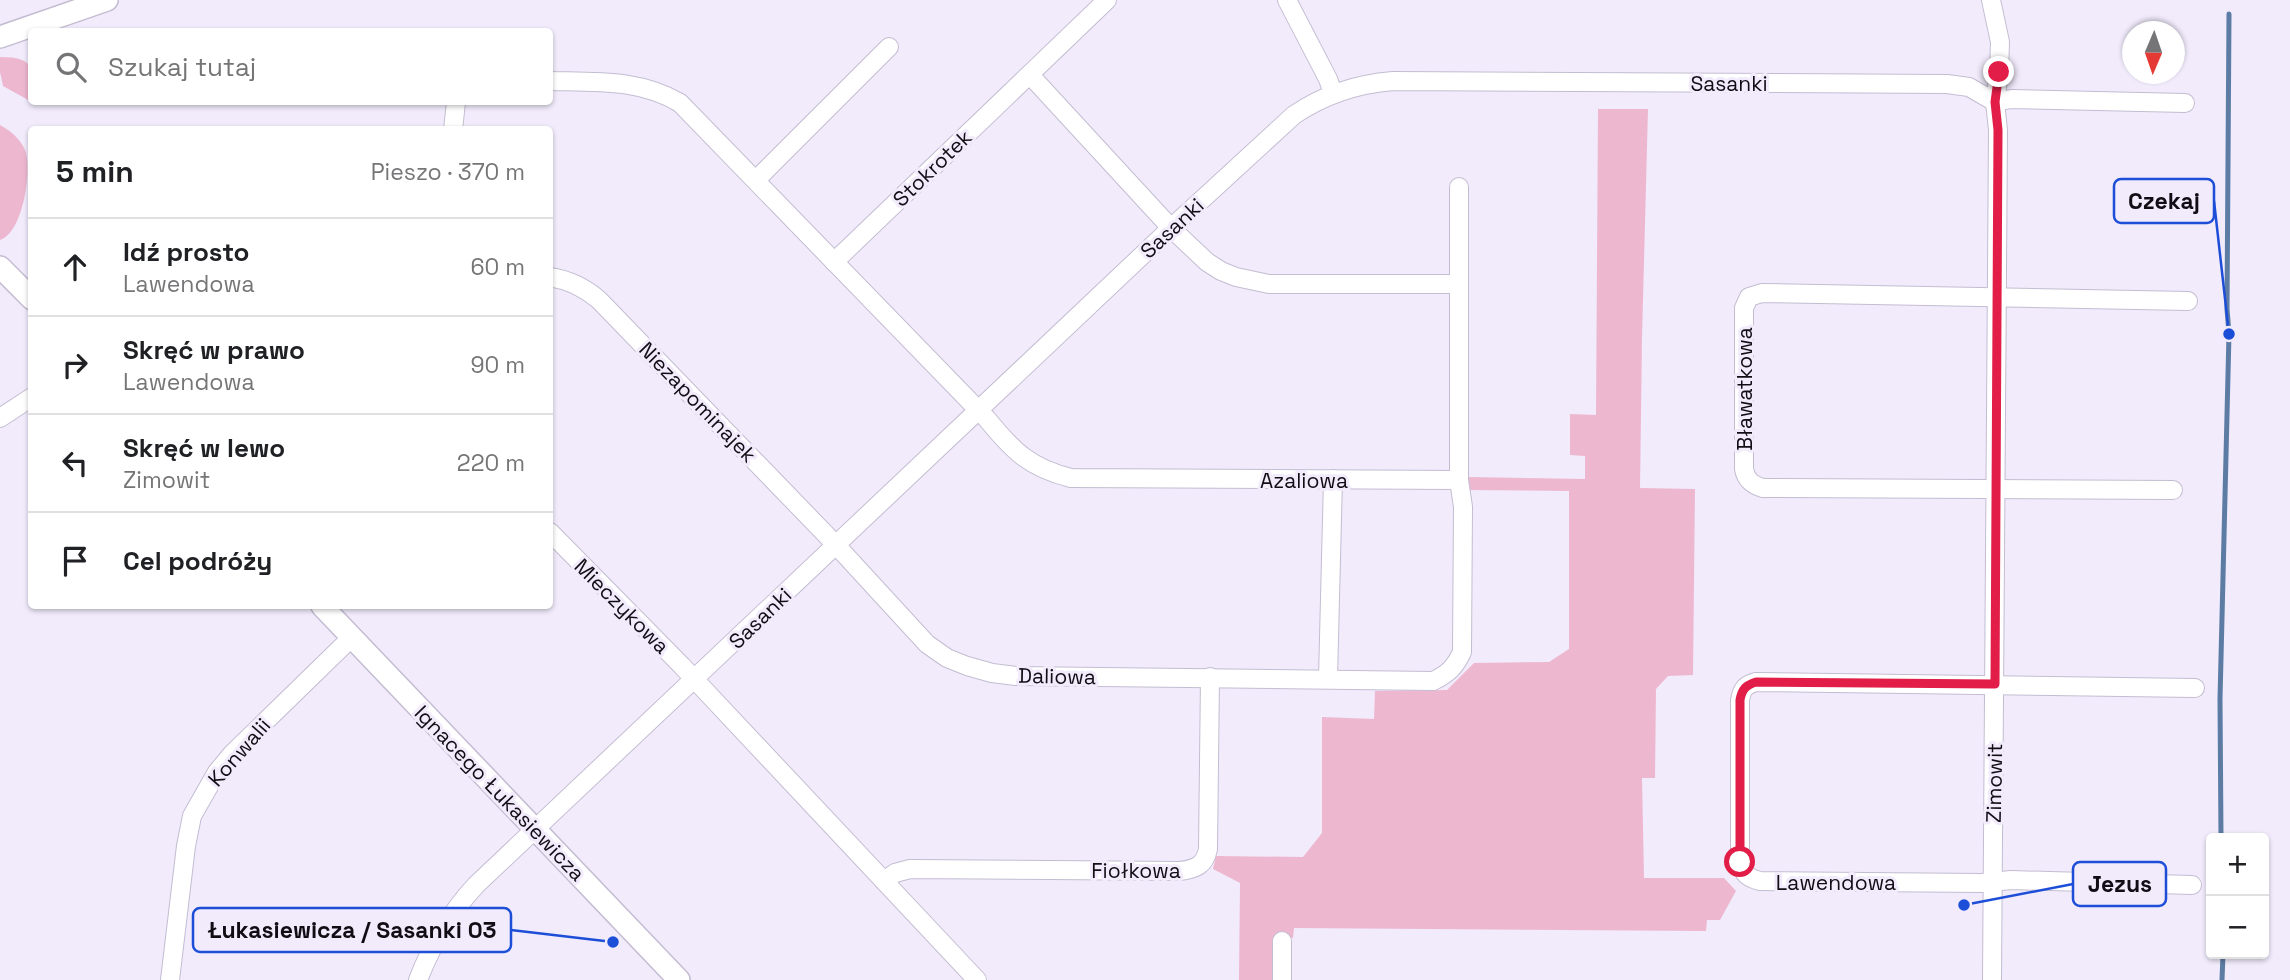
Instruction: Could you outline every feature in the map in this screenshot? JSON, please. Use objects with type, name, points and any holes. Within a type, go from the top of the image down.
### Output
[{"type":"street","points":[[0,37],[107,0]]},
{"type":"street","name":"Stokrotek","points":[[834,262],[1107,0]]},
{"type":"street","points":[[1287,0],[1333,93]]},
{"type":"street","name":"Zimowit","points":[[1991,0],[2000,42],[1995,102],[1998,130],[1998,297],[1992,980]]},
{"type":"street","points":[[756,180],[889,47]]},
{"type":"street","points":[[1030,75],[1171,228],[1207,262],[1228,274],[1252,282],[1287,285],[1459,284]]},
{"type":"street","name":"Sasanki","points":[[418,980],[436,937],[462,899],[1171,228],[1294,115],[1333,93],[1393,80],[1947,84],[1969,87],[1995,102]]},
{"type":"street","points":[[553,81],[643,86],[662,92],[680,103],[978,411]]},
{"type":"street","points":[[1995,102],[2013,99],[2185,103]]},
{"type":"street","points":[[453,126],[456,105]]},
{"type":"street","points":[[1459,187],[1459,480]]},
{"type":"street","points":[[0,267],[28,295]]},
{"type":"street","name":"Niezapominajek","points":[[553,278],[572,282],[599,300],[836,545]]},
{"type":"street","name":"Bławatkowa","points":[[1997,489],[1763,488],[1750,482],[1744,469],[1744,321],[1746,301],[1754,294],[1762,293],[1998,297]]},
{"type":"street","points":[[1998,297],[2188,301]]},
{"type":"street","points":[[0,418],[28,400]]},
{"type":"street","name":"Azaliowa","points":[[978,411],[1023,458],[1052,473],[1071,478],[1459,480]]},
{"type":"street","points":[[1328,678],[1333,479]]},
{"type":"street","name":"Daliowa","points":[[836,545],[927,644],[947,658],[967,667],[992,673],[1016,676],[1433,681],[1446,675],[1456,665],[1462,652],[1463,507],[1459,480]]},
{"type":"street","points":[[1997,489],[2173,490]]},
{"type":"street","name":"Mieczykowa","points":[[553,535],[695,680]]},
{"type":"street","name":"Ignacego Łukasiewicza","points":[[325,609],[678,980]]},
{"type":"street","name":"Konwalii","points":[[170,980],[192,816],[232,754],[352,637]]},
{"type":"street","name":"Fiołkowa","points":[[884,881],[895,873],[910,869],[1180,871],[1198,867],[1203,863],[1208,849],[1210,677]]},
{"type":"street","points":[[695,680],[977,980]]},
{"type":"street","name":"Lawendowa","points":[[1993,883],[1760,881],[1749,878],[1743,872],[1740,862],[1740,700],[1747,685],[1756,682],[1995,684]]},
{"type":"street","points":[[1995,684],[2194,688]]},
{"type":"street","points":[[1993,883],[2011,880],[2192,885]]},
{"type":"street","points":[[1282,941],[1282,980]]},
{"type":"shaded area","points":[[0,57],[26,62],[28,100],[3,86]]},
{"type":"shaded area","points":[[1598,109],[1648,109],[1640,488],[1695,489],[1693,675],[1668,676],[1656,689],[1655,778],[1642,778],[1644,878],[1724,878],[1736,891],[1720,920],[1707,920],[1706,931],[1294,928],[1293,938],[1278,937],[1277,980],[1239,980],[1240,883],[1213,869],[1216,856],[1303,857],[1322,833],[1322,717],[1374,719],[1375,691],[1447,690],[1474,663],[1549,662],[1569,649],[1569,491],[1468,490],[1468,477],[1585,479],[1585,456],[1570,455],[1570,414],[1596,415]]},
{"type":"shaded area","points":[[0,125],[22,144],[26,153],[27,174],[20,214],[8,235],[0,240]]},
{"type":"waterway","points":[[2221,833],[2220,699],[2229,334],[2229,14]]},
{"type":"waterway","points":[[2222,980],[2223,959]]},
{"type":"place","name":"Czekaj","points":[[2229,334]]},
{"type":"place","name":"Jezus","points":[[1964,905]]},
{"type":"place","name":"Łukasiewicza / Sasanki 03","points":[[613,942]]},
{"type":"route","points":[[1740,862],[1740,700],[1747,685],[1756,682],[1995,684],[1998,130],[1995,102],[1999,72]]}]
